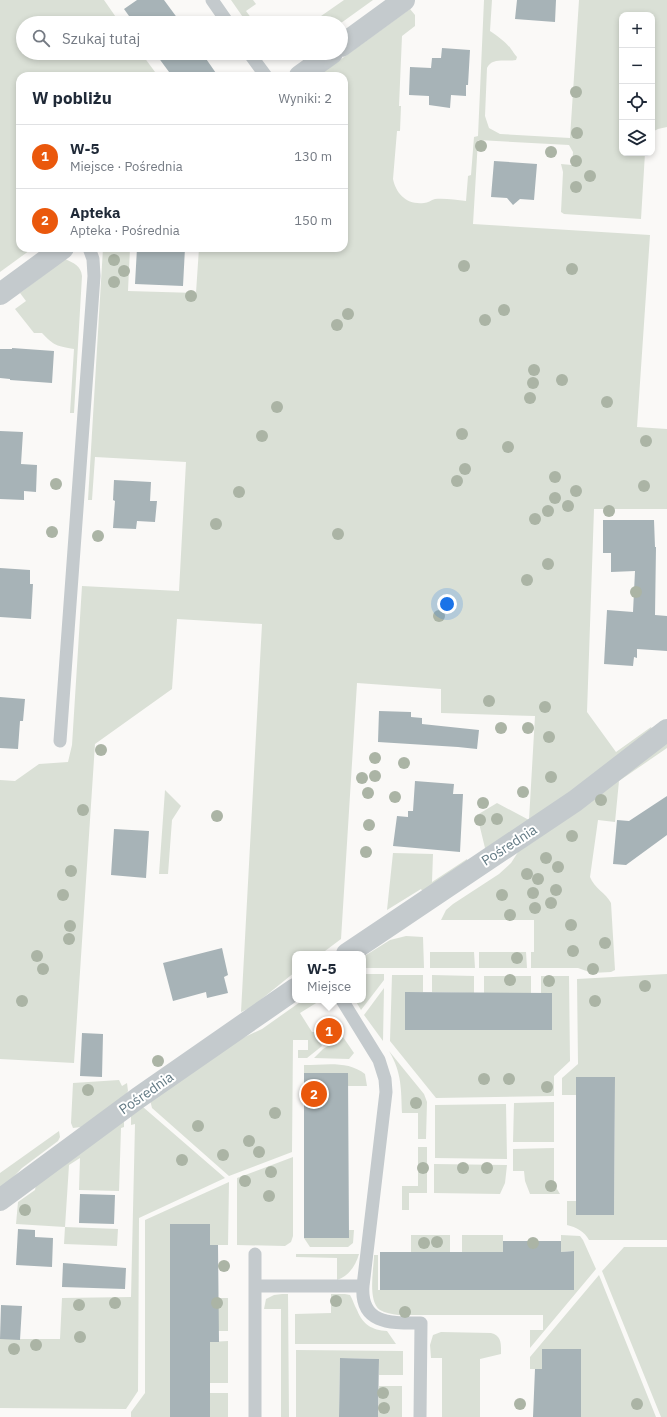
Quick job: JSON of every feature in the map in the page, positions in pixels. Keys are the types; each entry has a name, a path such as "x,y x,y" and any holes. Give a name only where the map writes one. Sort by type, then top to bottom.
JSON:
{"street":[{"path":"348,41 404,0"},
{"path":"306,72 322,60"},
{"path":"0,294 58,252"},
{"name":"Pośrednia","path":"351,951 575,801 667,730"},
{"name":"Pośrednia","path":"0,1200 138,1098 292,992"}],"lane":[{"path":"212,0 223,16"},
{"path":"254,60 263,72"},
{"path":"60,741 94,276 93,259 90,252"},
{"path":"344,1003 379,1060 385,1079 386,1092 363,1293 364,1301 366,1308 372,1315 380,1320 391,1323 421,1323 420,1417"},
{"path":"255,1254 255,1417"},
{"path":"255,1286 364,1286"}],"shaded area":[{"path":"0,0 104,0 115,16 16,16 16,60 146,60 155,72 16,72 16,252 28,252 0,272"},
{"path":"231,0 253,0 256,4 246,11 250,16 242,16"},
{"path":"344,0 373,0 348,18 348,16 321,16"},
{"path":"484,0 492,0 490,31 507,44 517,57 516,60 492,62 487,68 485,116 489,128 500,134 570,138 579,0 667,0 667,127 655,130 655,12 619,12 619,156 645,156 641,219 564,214 561,212 563,172 561,164 572,165 573,152 569,145 478,140 473,224 650,235 637,427 667,429 667,509 594,509 587,712 616,752 651,727 653,731 578,790 487,850 485,848 477,815 497,803 529,820 535,716 441,713 441,689 357,683 341,939 325,951 292,951 292,974 252,1007 241,1012 262,624 177,619 172,689 95,744 74,1063 0,1059 0,780 15,781 39,764 68,762 72,745 82,586 179,591 186,462 95,457 92,500 88,500 103,252 130,252 128,291 196,293 199,252 348,252 348,72 323,72 340,60 348,60 348,54 410,9 415,15 415,26 402,36 399,106 401,106 400,131 397,131 393,179 394,184 400,194 412,202 418,203 425,203 435,199 466,201 468,176 471,175 474,137 478,136"},
{"path":"65,259 79,267 82,276 74,413 70,413 74,349 56,345 42,333 34,333 15,309 26,301 20,293"},
{"path":"667,742 667,748 619,781 615,822 598,820 590,877 594,884 611,903 615,970 611,972 592,973 578,968 531,968 531,952 534,952 534,920 441,920 446,910 453,904 499,874 511,863 520,849"},
{"path":"165,790 181,806 172,820 168,874 159,874"},
{"path":"393,853 433,854 432,882 467,859 468,864 423,892 421,889 387,910"},
{"path":"406,936 423,937 424,968 366,968 366,955 390,940"},
{"path":"430,952 474,952 475,968 430,968"},
{"path":"479,952 526,952 527,968 479,968"},
{"path":"366,974 384,974 384,980 361,1010 357,1003 366,1003"},
{"path":"667,974 667,1240 589,1240 580,1230 567,1225 567,1201 576,1201 576,1215 614,1215 615,1077 576,1095 562,1095 562,1078 578,1064 577,979"},
{"path":"392,975 423,975 423,992 405,992 405,1030 552,1030 552,993 541,993 541,976 569,976 570,1061 554,1076 554,1096 436,1098 390,1041"},
{"path":"432,975 474,976 474,993 432,992"},
{"path":"484,976 531,976 531,993 484,993"},
{"path":"384,988 383,1041 364,1015"},
{"path":"299,1003 316,1003 300,1013 322,1046 307,1058 298,1058 298,1050 308,1050 308,1040 293,1040 292,1152 229,1176 152,1108 150,1100 236,1041 262,1029"},
{"path":"343,1037 354,1053 349,1059 314,1058 323,1049"},
{"path":"389,1051 424,1094 427,1102 426,1139 418,1139 418,1113 402,1113 399,1074"},
{"path":"336,1064 351,1067 365,1074 367,1086 348,1086 348,1073 304,1073 304,1065"},
{"path":"119,1080 122,1086 127,1083 128,1091 125,1096 81,1127 73,1128 71,1123 73,1083"},
{"path":"554,1102 554,1142 513,1142 514,1103"},
{"path":"506,1104 507,1159 435,1158 435,1105"},
{"path":"143,1107 225,1178 139,1218 138,1391 126,1409 0,1408 0,1339 60,1339 62,1298 131,1297 135,1124 131,1125 131,1116"},
{"path":"124,1119 124,1127 121,1128 119,1191 79,1190 80,1158 69,1165 65,1227 16,1224 18,1202 35,1190 36,1184"},
{"path":"59,1131 60,1137 58,1141 22,1168 0,1191 0,1173"},
{"path":"418,1147 427,1147 427,1193 409,1193 409,1210 402,1210 402,1186 418,1186"},
{"path":"554,1148 554,1184 560,1194 530,1194 525,1181 524,1171 513,1171 513,1149"},
{"path":"293,1157 293,1236 291,1242 285,1246 237,1245 237,1178"},
{"path":"434,1164 507,1165 505,1183 500,1194 434,1193"},
{"path":"229,1182 228,1245 210,1245 210,1224 170,1224 170,1417 131,1417 131,1412 145,1393 145,1220"},
{"path":"65,1227 118,1229 117,1246 64,1244"},
{"path":"349,1230 354,1230 353,1243 348,1247 310,1247 304,1238 348,1238"},
{"path":"411,1235 450,1235 450,1252 411,1252"},
{"path":"462,1235 503,1235 503,1252 462,1252"},
{"path":"561,1235 580,1236 596,1269 530,1348 530,1330 543,1330 543,1315 398,1315 386,1313 376,1306 372,1292 374,1255 378,1255 378,1290 574,1290 574,1251 561,1252"},
{"path":"624,1247 667,1247 667,1417 661,1417 602,1271"},
{"path":"296,1254 359,1254 351,1270 345,1276 337,1280 337,1258 296,1257"},
{"path":"599,1275 656,1417 581,1417 581,1349 542,1349 542,1369 530,1369 530,1357"},
{"path":"288,1294 289,1417 281,1417 281,1309 264,1309 266,1299 274,1295"},
{"path":"331,1294 350,1295 359,1315 365,1323 372,1328 387,1331 396,1344 295,1344 295,1314 331,1313"},
{"path":"210,1298 228,1298 228,1331 210,1331"},
{"path":"441,1332 491,1333 495,1334 499,1338 501,1344 501,1354 480,1359 480,1417 442,1417 442,1358 431,1358 430,1345 433,1335"},
{"path":"228,1341 228,1383 210,1383 210,1342"},
{"path":"296,1350 403,1351 403,1375 379,1375 379,1359 340,1358 339,1417 296,1417"},
{"path":"379,1386 402,1386 402,1417 378,1417"},
{"path":"210,1393 228,1393 228,1417 210,1417"}],"building":[{"path":"137,0 164,0 176,16 129,16 124,9"},
{"path":"517,0 556,0 555,22 515,19"},
{"path":"442,48 470,50 466,96 451,95 450,108 429,105 429,96 409,95 410,67 431,68 432,58 441,58"},
{"path":"160,60 207,60 215,72 169,72"},
{"path":"494,161 537,164 534,200 520,199 513,205 507,198 491,197"},
{"path":"137,252 185,252 183,286 135,284"},
{"path":"12,348 54,351 52,383 0,378 0,349"},
{"path":"0,431 23,432 21,464 37,465 36,492 24,491 24,500 0,499"},
{"path":"114,480 151,482 150,501 157,501 155,522 137,521 136,529 113,528 115,501 113,500"},
{"path":"603,520 654,520 656,547 655,615 667,616 667,651 637,649 637,658 634,657 633,666 604,664 607,610 633,612 635,571 611,572 611,553 603,553"},
{"path":"0,568 30,570 30,584 33,584 31,619 0,617"},
{"path":"0,697 25,699 23,721 20,721 18,749 0,748"},
{"path":"379,711 411,712 411,717 422,718 422,724 479,730 477,749 378,742"},
{"path":"415,781 454,784 453,794 463,794 460,852 393,846 397,816 408,817 408,811 413,811"},
{"path":"667,796 667,835 626,865 613,864 617,820 629,821"},
{"path":"114,829 149,831 146,878 111,875"},
{"path":"222,948 228,975 224,977 228,993 207,998 206,992 173,1001 163,963"},
{"path":"405,992 552,993 552,1030 405,1030"},
{"path":"82,1033 103,1034 102,1077 80,1076"},
{"path":"304,1073 348,1073 349,1238 304,1238"},
{"path":"576,1077 615,1077 614,1215 576,1215"},
{"path":"80,1194 115,1195 114,1224 79,1223"},
{"path":"170,1224 210,1224 210,1245 218,1245 219,1342 210,1342 210,1417 170,1417"},
{"path":"18,1229 35,1230 35,1237 53,1238 52,1267 16,1265"},
{"path":"503,1241 561,1241 561,1252 574,1251 574,1290 380,1290 380,1252 503,1252"},
{"path":"63,1263 126,1268 125,1289 62,1287"},
{"path":"1,1305 22,1306 20,1340 0,1339"},
{"path":"542,1349 581,1349 581,1417 533,1417 535,1369 542,1369"},
{"path":"340,1358 379,1359 378,1417 339,1417"}],"place":[{"name":"W-5","path":"329,1031"},
{"name":"Apteka","path":"314,1094"}]}
